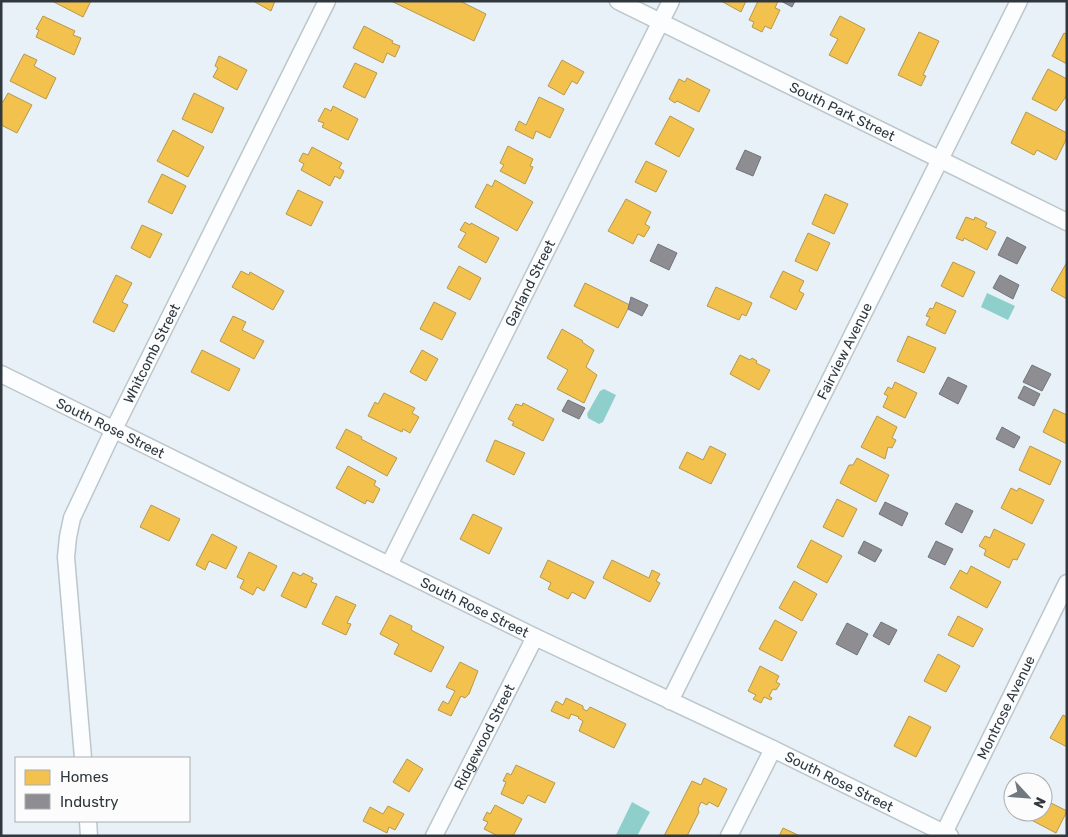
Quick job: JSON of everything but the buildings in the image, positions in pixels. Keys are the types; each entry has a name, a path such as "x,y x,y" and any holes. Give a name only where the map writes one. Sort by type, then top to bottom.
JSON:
{"street":[{"name":"Whitcomb Street","path":"83,757 66,558 72,518 327,1"},
{"name":"South Park Street","path":"618,1 1067,222"},
{"name":"Garland Street","path":"389,565 671,1"},
{"name":"Fairview Avenue","path":"670,701 1019,1"},
{"name":"South Rose Street","path":"1,374 535,637 773,749 947,834"},
{"name":"Montrose Avenue","path":"947,834 1067,582"},
{"name":"Ridgewood Street","path":"434,836 535,637"},
{"path":"729,836 773,749"},
{"path":"88,822 89,836"}],"shaded area":[{"path":"987,293 1015,306 1008,320 981,307"},
{"path":"604,389 616,395 603,422 599,424 588,418 587,414 600,391"},
{"path":"632,802 650,812 637,836 616,835"}]}
